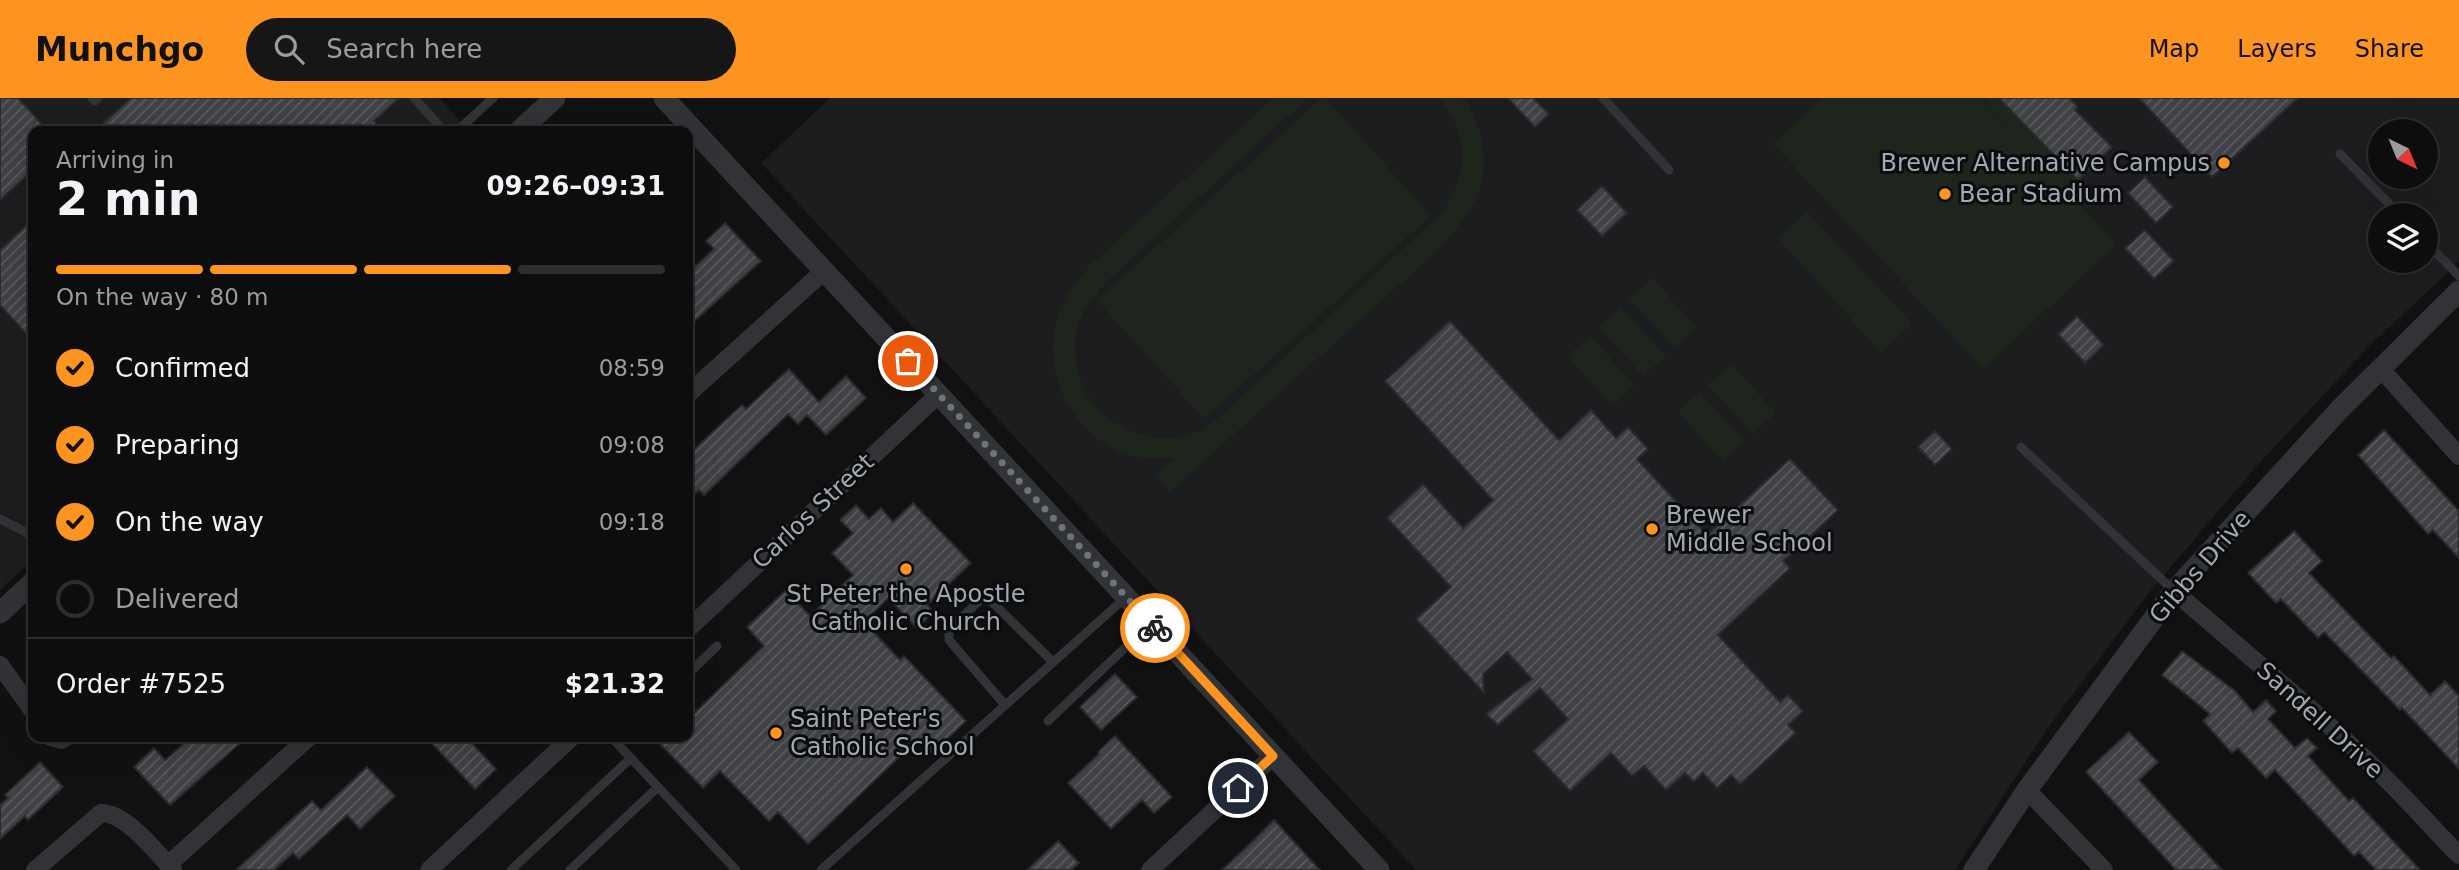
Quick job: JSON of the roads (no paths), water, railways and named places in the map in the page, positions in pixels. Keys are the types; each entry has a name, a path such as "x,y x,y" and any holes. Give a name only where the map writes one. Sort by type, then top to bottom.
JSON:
{"street":[{"path":"524,126 555,98"},
{"path":"664,98 690,126"},
{"path":"693,129 1380,870"},
{"path":"693,389 824,271"},
{"name":"Gibbs Drive","path":"1974,870 2027,790 2174,591 2340,409 2459,291"},
{"path":"2381,369 2459,456"},
{"name":"Carlos Street","path":"693,624 939,394"},
{"path":"0,613 28,587"},
{"name":"Sandell Drive","path":"2174,591 2342,738 2393,786 2459,855"},
{"path":"0,664 28,704"},
{"path":"35,870 101,813 119,818 141,836 170,867 304,742"},
{"path":"429,870 567,742"},
{"path":"1150,870 1273,756"},
{"path":"2027,790 2104,870"}],"lane":[{"path":"414,98 439,126"},
{"path":"1603,98 1669,170"},
{"path":"462,126 486,100"},
{"path":"2340,154 2388,203"},
{"path":"2438,254 2459,276"},
{"path":"2021,447 2174,591"},
{"path":"0,519 28,532"},
{"path":"821,870 1126,596"},
{"path":"1005,705 949,640 949,631 981,599 992,602 1053,662"},
{"path":"1048,721 1151,623"},
{"path":"693,669 717,646"},
{"path":"618,742 736,870"},
{"path":"511,870 631,758"},
{"path":"570,870 658,787"}],"place":[{"name":"Brewer Alternative Campus","path":"2224,163"},
{"name":"Bear Stadium","path":"1945,194"},
{"name":"Brewer Middle School","path":"1652,529"},
{"name":"St Peter the Apostle Catholic Church","path":"906,569"},
{"name":"Saint Peter's Catholic School","path":"776,733"}]}
